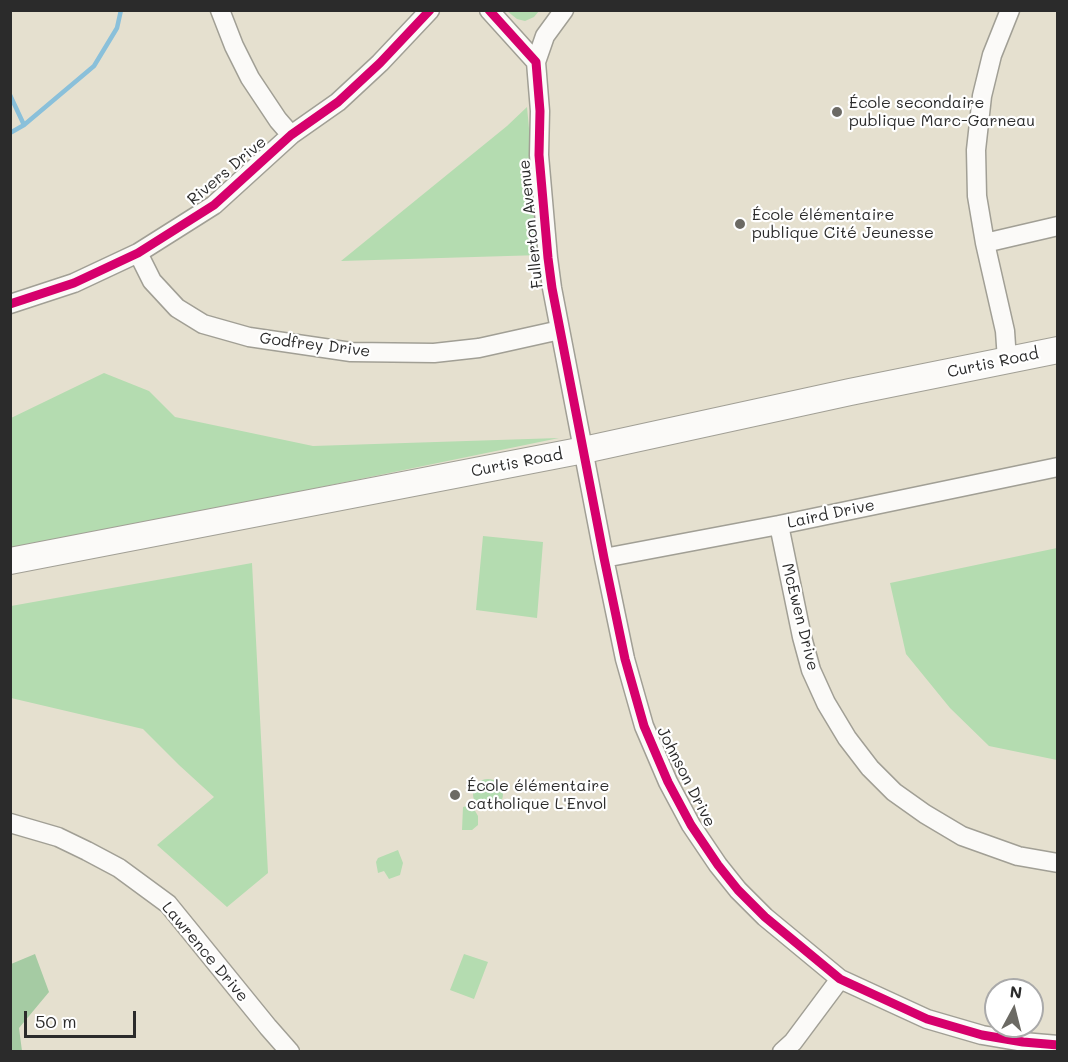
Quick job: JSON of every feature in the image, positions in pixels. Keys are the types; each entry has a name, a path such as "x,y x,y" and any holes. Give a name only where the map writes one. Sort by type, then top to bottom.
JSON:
{"main road":[{"name":"Curtis Road","path":"10,561 584,450 850,392 1058,350"}],"street":[{"path":"220,10 250,78 291,135"},
{"name":"Rivers Drive","path":"10,304 74,283 138,253 214,205 291,135 338,102 380,63 430,10"},
{"path":"489,10 536,62 545,36 564,10"},
{"path":"1007,360 1005,331 977,196 976,150 982,96 992,56 1010,10"},
{"name":"Fullerton Avenue","path":"536,62 540,111 539,155 548,258 584,450"},
{"path":"985,243 1058,226"},
{"name":"Godfrey Drive","path":"138,253 152,281 177,308 203,324 249,337 351,352 434,353 479,348 560,330"},
{"name":"Johnson Drive","path":"584,450 625,659 644,726 668,782 691,825 718,865 738,890 765,917 840,979 927,1019 982,1035 1058,1045"},
{"name":"Laird Drive","path":"604,558 1058,468"},
{"name":"McEwen Drive","path":"779,525 802,638 811,670 826,703 847,738 870,768 894,792 962,836 1018,856 1058,863"},
{"name":"Lawrence Drive","path":"10,823 58,837 87,850 119,868 168,904 291,1052"},
{"path":"782,1052 793,1042 840,979"}],"green space":[{"path":"507,11 539,11 534,17 525,21 517,19"},
{"path":"527,107 541,255 341,261 507,126"},
{"path":"104,373 149,391 175,417 313,446 559,438 11,551 11,418"},
{"path":"483,536 543,542 537,618 476,610"},
{"path":"1058,548 1057,760 989,746 950,708 906,654 890,583"},
{"path":"252,563 268,873 227,907 157,845 214,797 143,729 11,698 11,606"},
{"path":"488,779 499,783 503,794 499,805 488,809 477,805 473,794 477,783"},
{"path":"463,807 474,809 478,816 478,825 472,830 462,830"},
{"path":"398,850 403,863 400,875 389,879 384,871 378,873 376,862 378,858"},
{"path":"35,954 49,992 19,1028 22,1051 11,1051 11,964"},
{"path":"464,954 488,962 474,999 450,990"}],"waterway":[{"path":"10,133 24,125 94,66 117,28 121,10"},
{"path":"10,95 24,125"}],"cycle path":[{"path":"10,304 74,283 138,253 214,205 291,135 338,102 380,63 430,10"},
{"path":"489,10 536,62 540,111 539,155 552,288 604,558 625,659 644,726 668,782 691,825 738,890 765,917 840,979 927,1019 982,1035 1058,1045"}],"place":[{"name":"École secondaire publique Marc-Garneau","path":"837,112"},
{"name":"École élémentaire publique Cité Jeunesse","path":"740,224"},
{"name":"École élémentaire catholique L'Envol","path":"455,795"}]}
